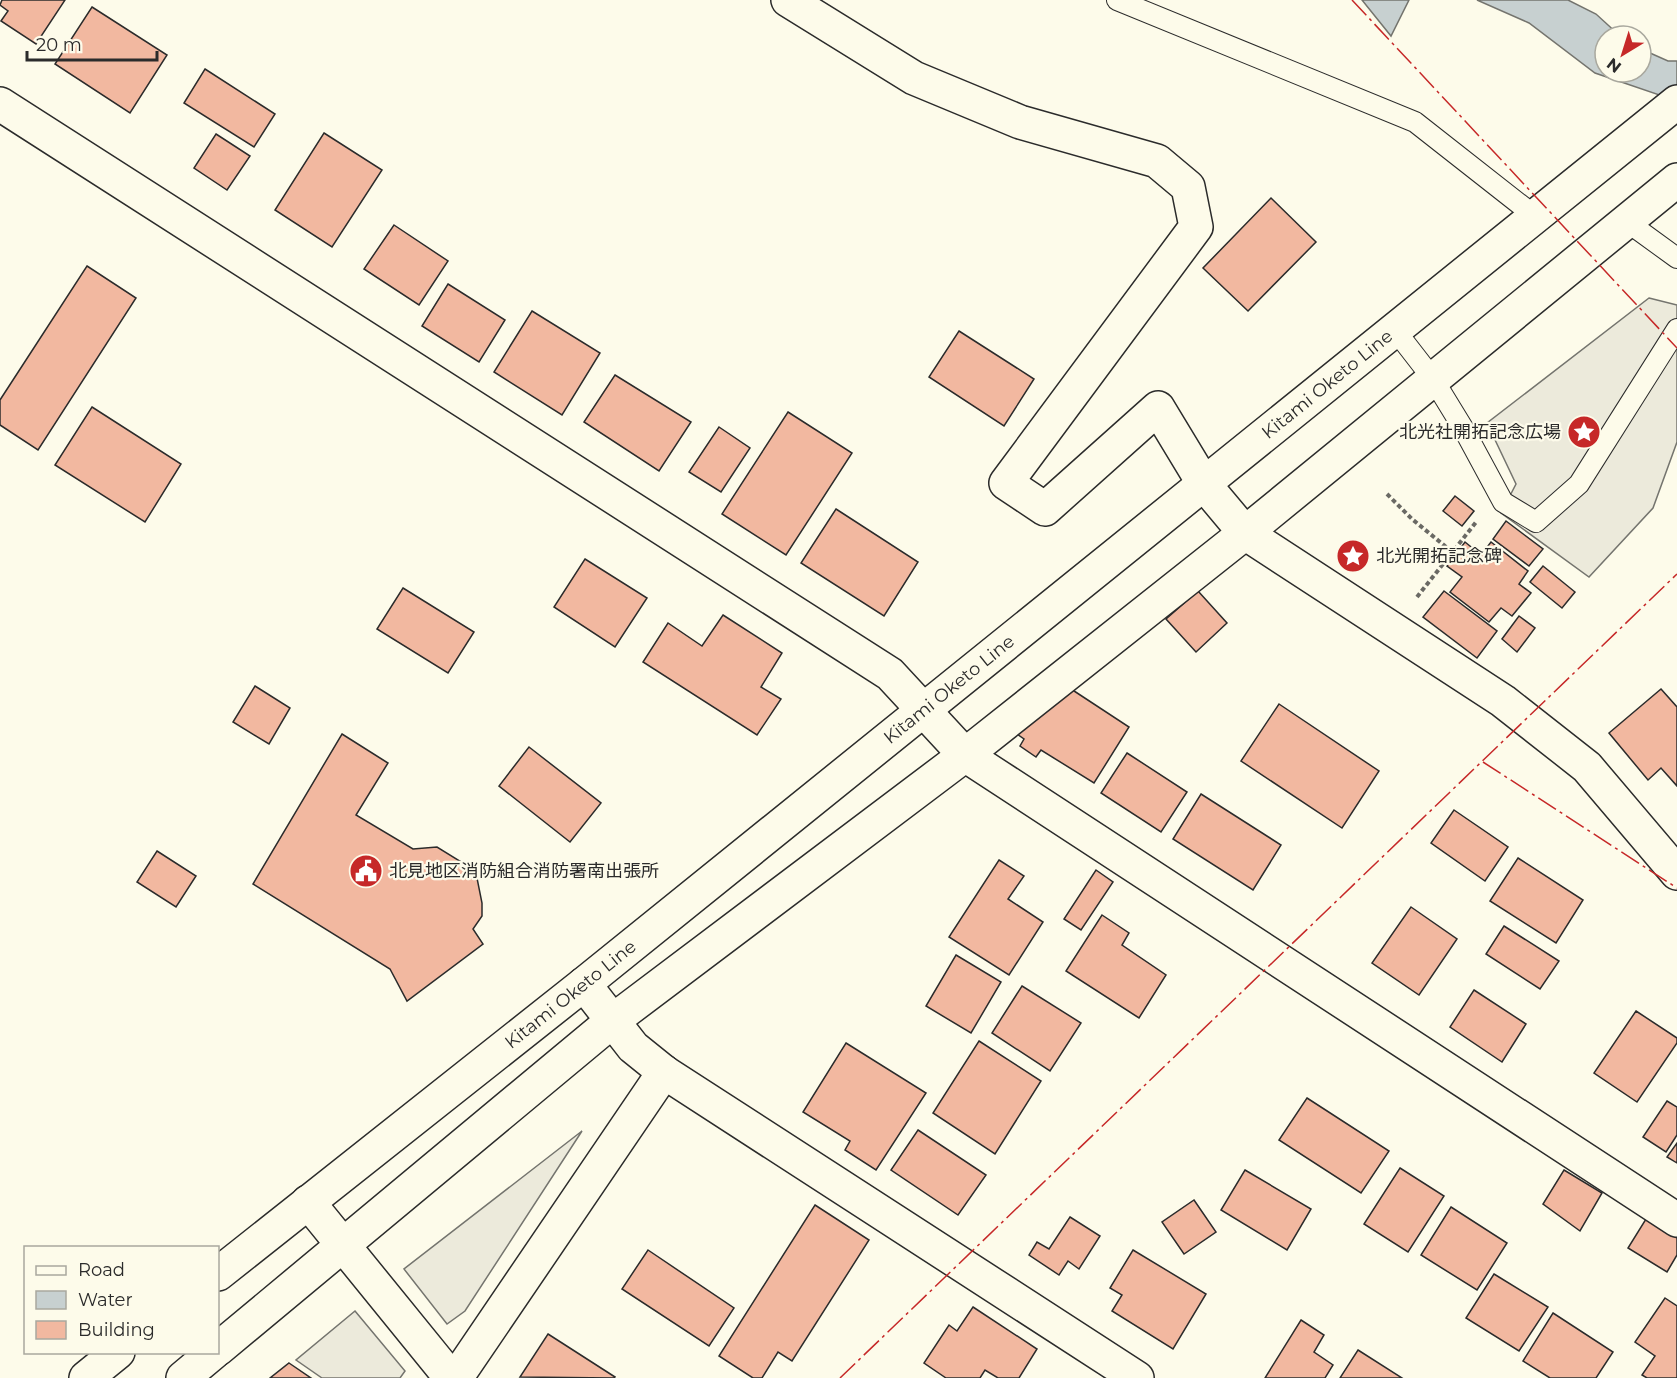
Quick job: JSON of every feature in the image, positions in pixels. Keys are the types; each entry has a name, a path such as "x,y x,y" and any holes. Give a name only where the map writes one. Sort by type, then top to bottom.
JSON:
{"street":[{"path":"788,0 914,78 1020,122 1157,161 1188,187 1196,228 1006,483 1045,509 1158,408 1204,484 1245,533 1503,701 1587,767 1673,860"},
{"name":"Kitami Oketo Line","path":"219,1273 924,711 1677,102"},
{"path":"0,104 890,674 965,755 1677,1220"},
{"path":"219,1348 611,1022 965,755 1245,533 1677,180"},
{"path":"584,984 611,1022 633,1047 664,1072 1137,1378"},
{"path":"456,1378 664,1072"},
{"path":"308,1202 451,1378"},
{"path":"86,1378 117,1354"},
{"path":"183,1378 213,1354"}],"lane":[{"path":"1117,0 1414,122 1536,217"},
{"path":"1634,214 1677,258"},
{"path":"1395,330 1433,379 1463,428 1503,502 1536,522 1579,484 1677,329"}],"path":[{"path":"1387,494 1412,519 1451,551"},
{"path":"1393,629 1472,526 1503,502"}],"shaded area":[{"name":"北光社開拓記念広場","path":"1649,298 1677,305 1677,442 1653,508 1589,577 1501,513 1516,484 1487,423"},
{"path":"582,1131 465,1311 447,1324 404,1269"},
{"path":"355,1311 405,1371 400,1378 322,1378 296,1360"}],"water":[{"path":"1362,0 1409,0 1391,36"},
{"path":"1477,0 1568,0 1596,14 1607,24 1593,24 1593,71 1529,23"},
{"path":"1653,54 1668,61 1677,61 1677,101 1627,84 1653,84"}],"building":[{"path":"2,0 65,0 36,44 1,21 8,11 0,5"},
{"path":"92,7 167,55 130,113 55,64"},
{"path":"205,69 275,114 254,147 184,103"},
{"path":"324,133 382,170 332,247 275,210"},
{"path":"216,134 250,156 227,190 194,168"},
{"path":"1271,198 1316,242 1248,311 1203,268"},
{"path":"394,225 448,261 419,305 364,269"},
{"path":"87,266 136,298 38,450 0,425 0,400"},
{"path":"448,284 505,320 479,362 422,326"},
{"path":"532,311 600,353 562,415 494,372"},
{"path":"959,331 1034,379 1004,426 929,377"},
{"path":"615,375 691,422 659,471 584,422"},
{"path":"92,407 181,464 145,522 55,465"},
{"path":"788,412 852,453 786,555 722,514"},
{"path":"719,427 750,448 721,492 689,472"},
{"path":"1455,496 1474,511 1462,526 1443,511"},
{"path":"836,509 918,562 884,616 801,563"},
{"path":"1506,521 1543,549 1529,566 1493,539"},
{"path":"1465,542 1481,555 1491,542 1528,571 1519,584 1531,593 1512,616 1501,608 1489,622 1450,592 1462,577 1447,566"},
{"path":"585,559 647,598 615,647 554,607"},
{"path":"1543,566 1575,592 1562,608 1530,582"},
{"path":"403,588 474,632 448,673 377,629"},
{"path":"1198,591 1227,623 1196,652 1166,619"},
{"path":"1444,591 1497,631 1477,658 1423,617"},
{"path":"723,615 782,653 761,687 781,699 757,735 643,662 668,623 702,646"},
{"path":"1519,616 1535,628 1517,652 1502,639"},
{"path":"255,686 290,708 269,744 233,722"},
{"path":"1068,687 1129,727 1094,783 1041,750 1036,757 1020,746 1024,739 1017,734"},
{"path":"1661,689 1677,707 1677,786 1661,768 1648,780 1609,733"},
{"path":"1279,704 1379,771 1342,828 1241,761"},
{"name":"北見地区消防組合消防署南出張所","path":"342,734 388,763 356,815 413,849 437,847 463,863 477,878 482,916 473,929 483,944 407,1001 390,969 253,884"},
{"path":"529,747 601,803 570,842 499,786"},
{"path":"1127,753 1187,792 1161,832 1101,793"},
{"path":"1201,794 1281,845 1253,890 1173,839"},
{"path":"1454,810 1508,847 1485,881 1431,843"},
{"path":"157,851 196,876 176,907 137,882"},
{"path":"1518,858 1583,900 1556,943 1490,901"},
{"path":"999,860 1024,876 1008,899 1043,922 1009,975 949,937"},
{"path":"1096,870 1113,882 1081,930 1064,919"},
{"path":"1411,907 1457,939 1419,995 1372,963"},
{"path":"1102,915 1129,933 1122,945 1166,975 1139,1018 1066,971"},
{"path":"1504,926 1559,961 1540,989 1486,954"},
{"path":"956,955 1001,982 971,1033 926,1006"},
{"path":"1022,986 1081,1023 1050,1071 992,1033"},
{"path":"1474,990 1526,1024 1502,1062 1450,1027"},
{"path":"1636,1011 1677,1038 1677,1043 1637,1102 1594,1073"},
{"path":"979,1041 1041,1081 995,1154 933,1113"},
{"path":"846,1043 926,1093 876,1170 845,1150 850,1141 803,1112"},
{"path":"1307,1098 1389,1151 1361,1193 1279,1140"},
{"path":"1667,1101 1677,1107 1677,1135 1666,1152 1643,1137"},
{"path":"918,1130 986,1175 958,1215 891,1170"},
{"path":"1677,1143 1677,1163 1667,1157"},
{"path":"1400,1168 1444,1196 1408,1252 1364,1224"},
{"path":"1245,1170 1311,1209 1287,1250 1221,1210"},
{"path":"1564,1170 1602,1193 1580,1231 1543,1204"},
{"path":"1194,1200 1216,1232 1184,1254 1162,1222"},
{"path":"815,1205 869,1240 792,1361 778,1352 762,1378 753,1378 719,1356"},
{"path":"1451,1207 1507,1243 1477,1290 1421,1255"},
{"path":"1070,1217 1100,1236 1079,1269 1068,1261 1059,1275 1029,1255 1037,1242 1049,1249"},
{"path":"1646,1219 1677,1238 1677,1255 1667,1272 1628,1248"},
{"path":"648,1250 734,1308 709,1346 622,1289"},
{"path":"1133,1250 1206,1294 1173,1349 1112,1311 1122,1295 1110,1288"},
{"path":"1494,1274 1548,1307 1519,1351 1466,1318"},
{"path":"1665,1298 1677,1306 1677,1378 1647,1378 1642,1375 1655,1356 1635,1342"},
{"path":"973,1307 1037,1349 1019,1378 998,1378 985,1370 980,1378 946,1378 924,1363 949,1325 957,1331"},
{"path":"1553,1313 1613,1352 1596,1378 1550,1378 1523,1361"},
{"path":"1301,1320 1324,1335 1314,1352 1333,1365 1325,1378 1265,1378"},
{"path":"548,1334 615,1377 520,1377"},
{"path":"1358,1350 1402,1378 1340,1378"},
{"path":"289,1363 311,1378 270,1378"}],"power":[{"path":"1352,0 1677,348"},
{"path":"840,1378 1677,574"},
{"path":"1483,762 1677,888"}],"place":[{"name":"北光社開拓記念広場","path":"1584,432"},
{"name":"北光開拓記念碑","path":"1353,556"},
{"name":"北見地区消防組合消防署南出張所","path":"366,871"}]}
